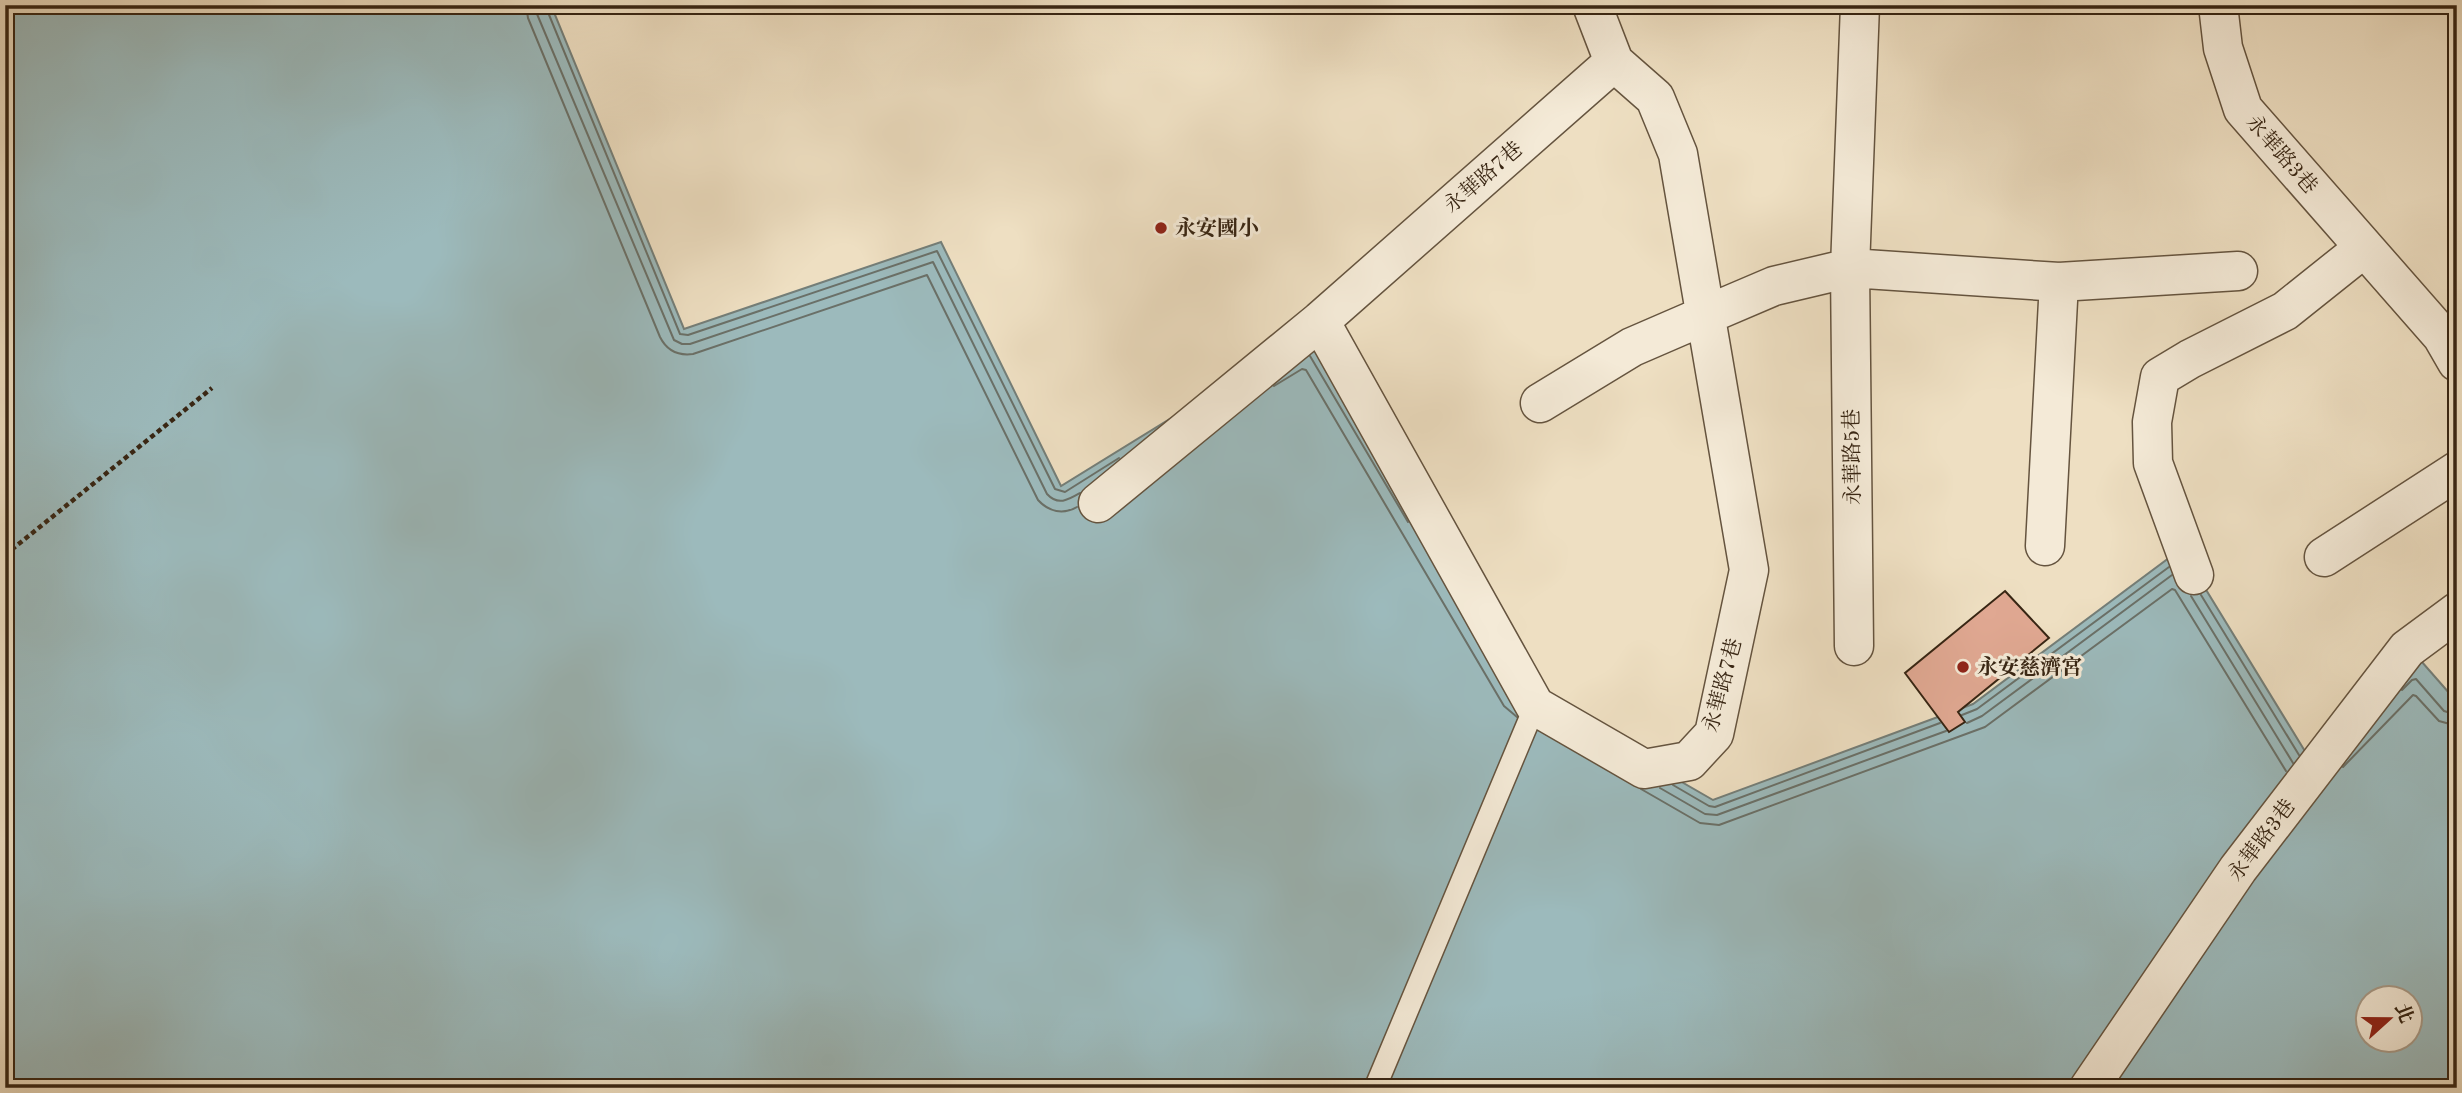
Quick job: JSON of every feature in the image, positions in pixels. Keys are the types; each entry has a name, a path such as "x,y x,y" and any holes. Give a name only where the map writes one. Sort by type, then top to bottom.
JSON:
{"street":[{"name":"永華路7巷","path":"1535,706 1644,769 1689,761 1714,734 1749,570 1678,154 1655,98 1614,62 1591,5"},
{"name":"永華路5巷","path":"1853,646 1850,268 1860,5"},
{"name":"永華路3巷","path":"2218,5 2222,48 2243,108 2442,336 2457,362"},
{"name":"永華路7巷","path":"1098,503 1320,321 1614,62"},
{"path":"2194,575 2153,463 2152,422 2160,377 2284,312 2364,248"},
{"path":"1540,403 1632,347 1774,286 1850,268 2059,282 2238,271"},
{"path":"2045,546 2059,282"},
{"path":"1320,321 1535,706"},
{"path":"2324,557 2457,471"},
{"name":"永華路3巷","path":"2089,1088 2238,869 2407,649 2457,612"}],"lane":[{"path":"1375,1088 1535,706"}],"path":[{"path":"5,555 212,388"}],"water":[{"path":"5,5 551,5 684,329 941,242 1061,486 1314,330 1527,693 1713,800 1973,704 2181,549 2311,761 2415,654 2457,702 2457,1088 5,1088"}],"building":[{"name":"永安慈濟宮","path":"2005,591 2049,638 1958,712 1965,722 1949,732 1905,673"}],"place":[{"name":"永安國小","path":"1161,228"},
{"name":"永安慈濟宮","path":"1963,667"}]}
